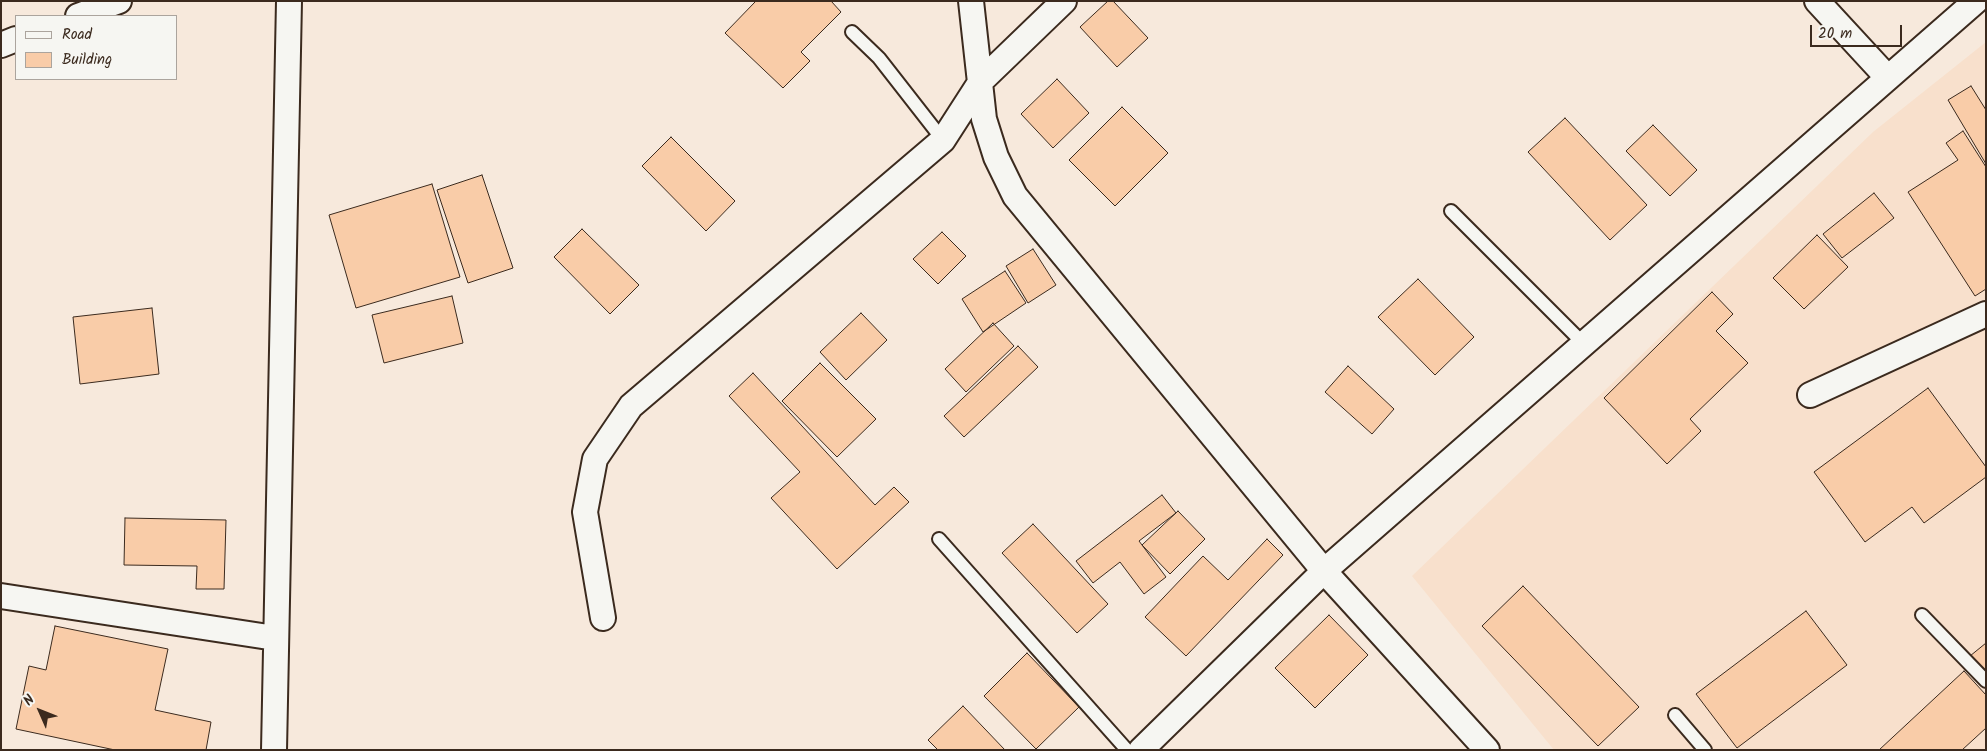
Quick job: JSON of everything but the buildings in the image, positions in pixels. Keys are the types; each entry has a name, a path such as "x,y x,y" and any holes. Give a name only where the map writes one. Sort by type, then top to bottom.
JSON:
{"street":[{"path":"81,15 119,1"},
{"path":"274,750 289,1"},
{"path":"971,1 984,119 996,156 1015,196 1324,571 1487,750"},
{"path":"603,618 585,512 595,458 631,406 943,140 981,81 1064,1"},
{"path":"1817,1 1888,78"},
{"path":"1141,750 1324,571 1976,1"},
{"path":"1,45 15,39"},
{"path":"1810,396 1986,314"},
{"path":"1,596 275,638"}],"lane":[{"path":"852,32 879,58 943,140"},
{"path":"1451,211 1584,344"},
{"path":"939,539 1127,750"},
{"path":"1922,615 1986,681"},
{"path":"1675,715 1705,750"}],"shaded area":[{"path":"1986,42 1986,750 1554,750 1412,576 1873,132"}]}
